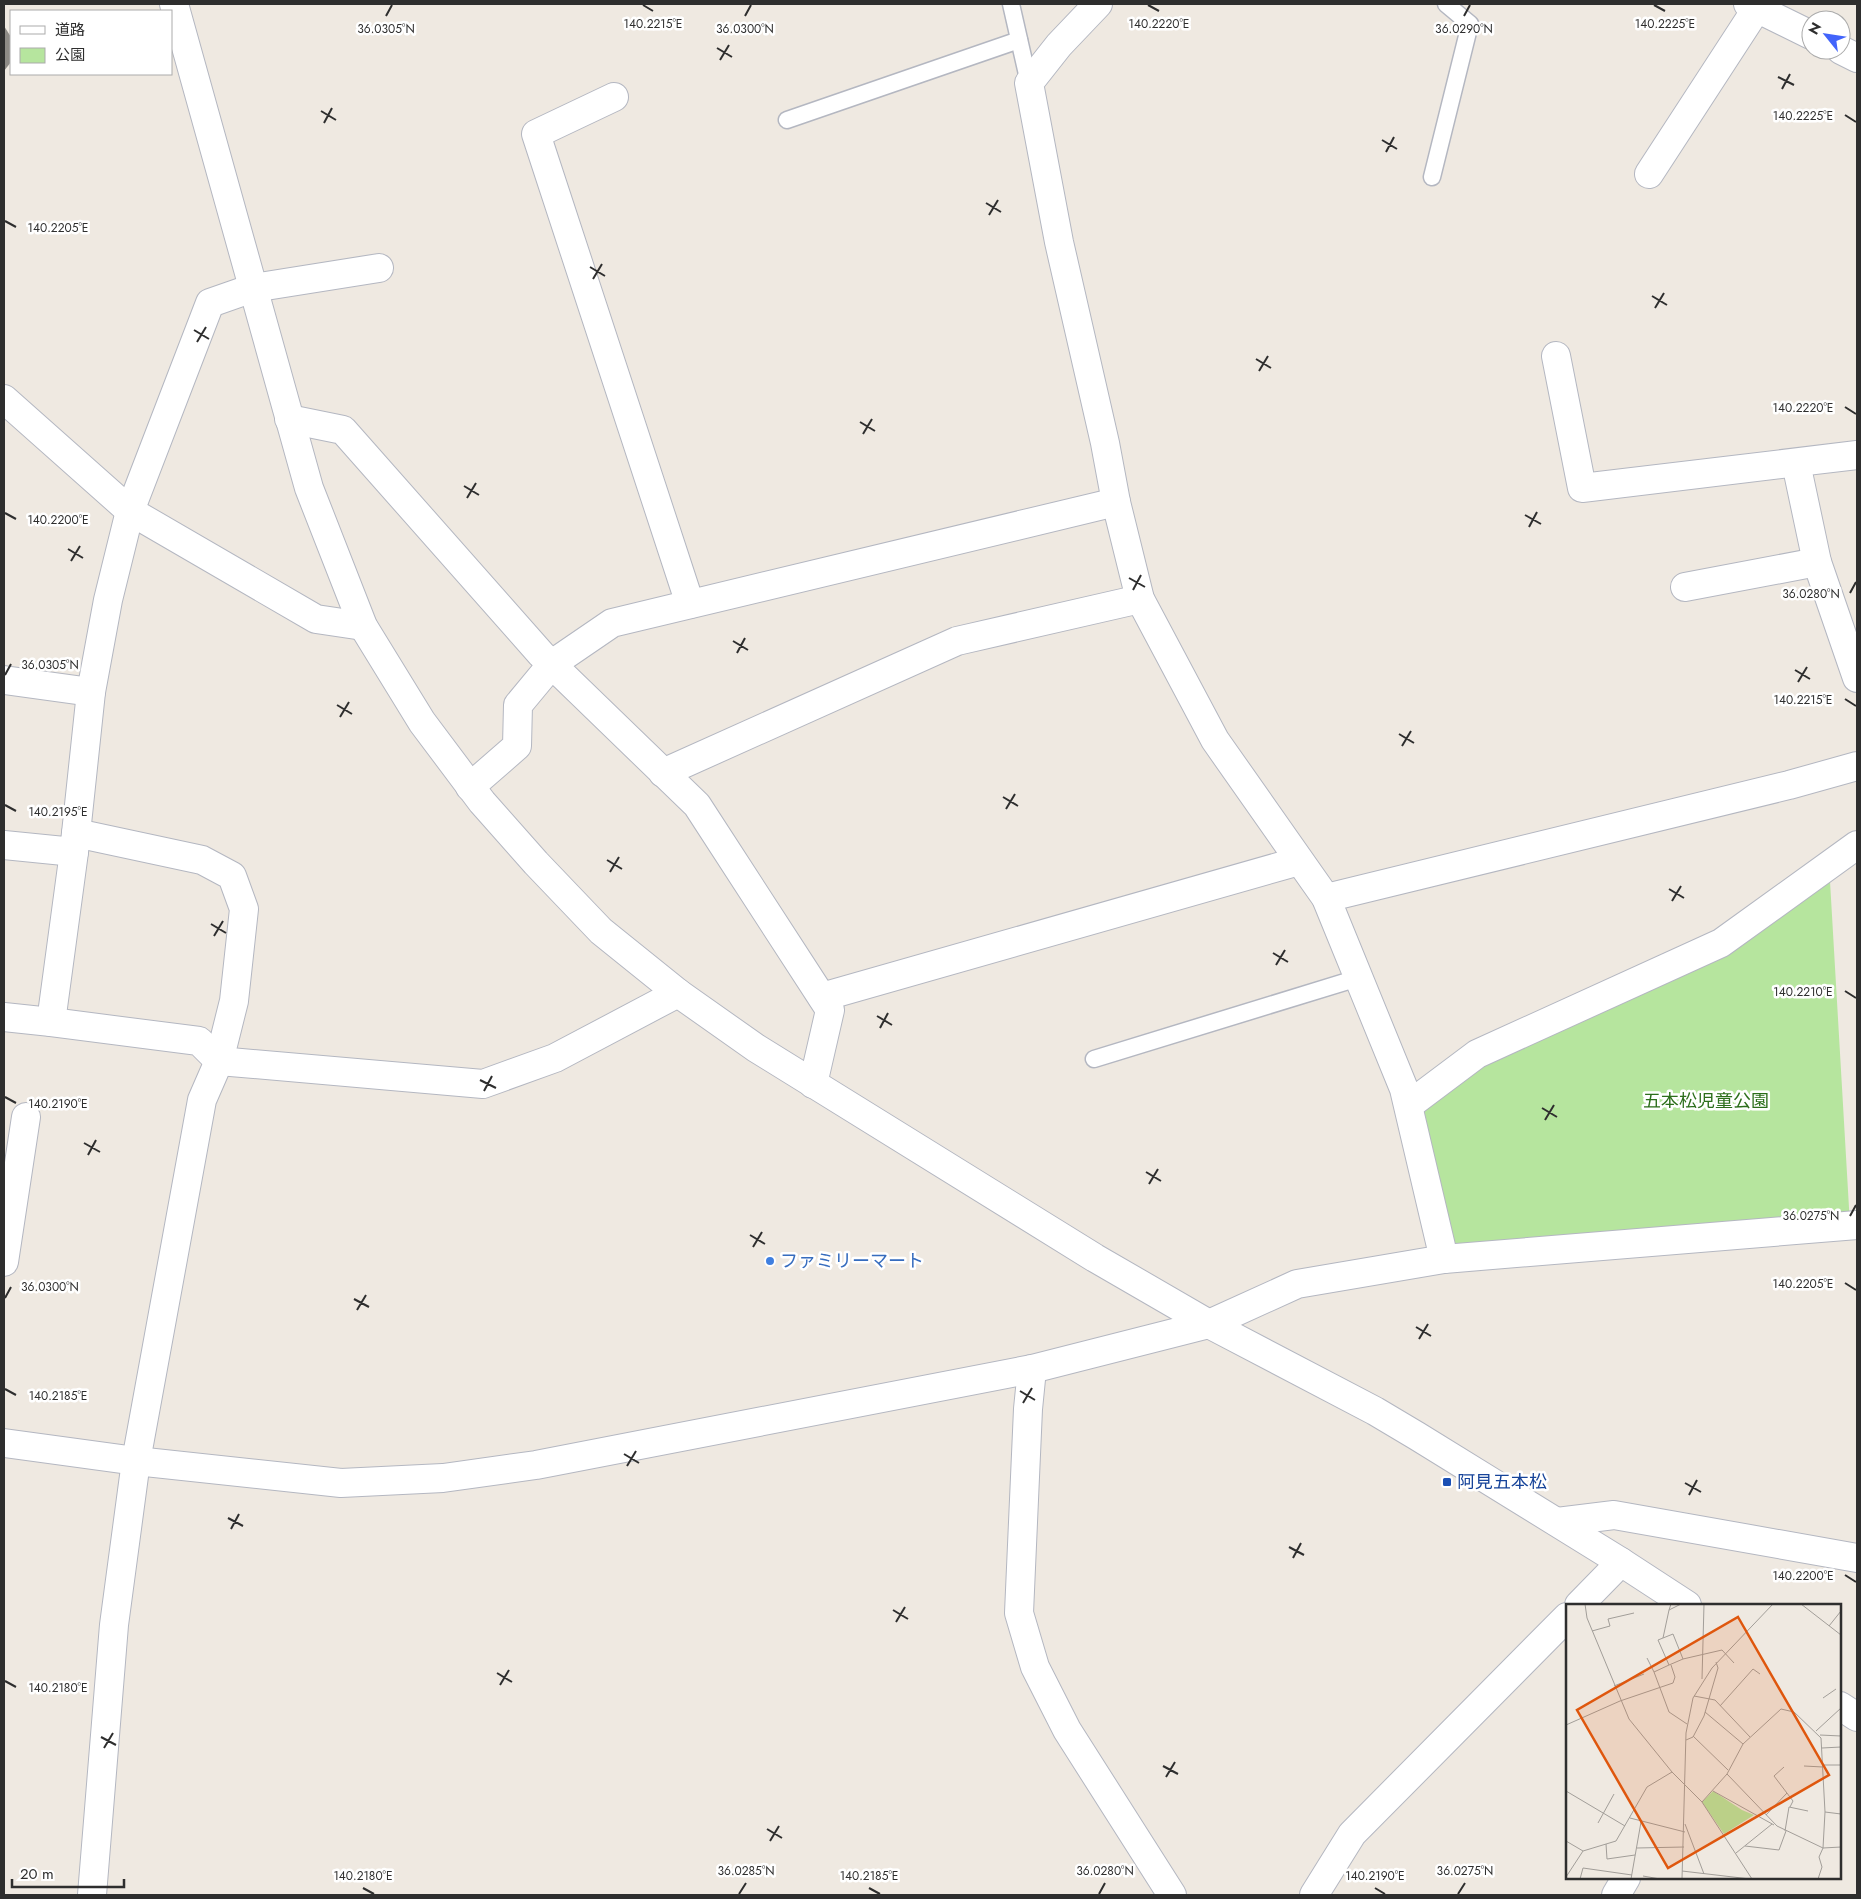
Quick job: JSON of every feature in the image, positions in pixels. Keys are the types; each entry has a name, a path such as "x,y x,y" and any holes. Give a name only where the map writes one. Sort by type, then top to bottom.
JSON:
{"street":[{"path":"174,4 309,488 363,626 422,722 470,787 536,864 601,931 678,993 756,1048 1095,1258 1209,1324 1392,1421 1621,1562 1685,1604"},
{"path":"1098,4 1059,45 1029,83 1059,242 1105,443 1116,502 1140,600 1215,740 1326,898 1404,1089 1444,1259"},
{"path":"1649,174 1752,6 1801,30"},
{"path":"614,97 536,134 690,604"},
{"path":"51,1022 75,843 91,692 108,600 130,511 210,302 253,288 379,268"},
{"path":"1556,356 1582,488 1857,455"},
{"path":"4,399 130,511 316,619 363,626"},
{"path":"290,419 343,430 552,664 697,805 830,1010 813,1084"},
{"path":"1796,463 1817,562 1857,678"},
{"path":"470,787 517,746 518,705 552,664 612,623 1116,502"},
{"path":"1685,587 1817,562"},
{"path":"663,773 958,641 1140,600"},
{"path":"4,680 91,692"},
{"path":"1326,898 1760,792 1857,766"},
{"path":"4,845 75,843 202,860 232,876 244,910 234,1001 219,1061 202,1100 136,1461 114,1625 92,1895"},
{"path":"1409,1105 1477,1054 1721,943 1857,845"},
{"path":"822,997 1300,862"},
{"path":"4,1017 198,1041 219,1061 483,1084 555,1058 678,993"},
{"path":"4,1262 26,1117"},
{"path":"4,1443 136,1461 341,1483 443,1478 536,1465 1032,1369 1209,1324 1296,1284 1444,1259 1857,1225"},
{"path":"1032,1369 1028,1410 1019,1613 1035,1667 1068,1730 1172,1895"},
{"path":"1556,1522 1614,1515 1857,1558"},
{"path":"1579,1604 1621,1562"},
{"path":"1314,1895 1352,1834 1566,1618"},
{"path":"1841,1707 1857,1718"},
{"path":"1616,1895 1625,1879"}],"lane":[{"path":"1011,4 1029,83"},
{"path":"1432,177 1470,24 1446,4"},
{"path":"787,120 1019,40"},
{"path":"1094,1059 1358,978"}],"green space":[{"name":"五本松児童公園","path":"1829,864 1850,1225 1444,1259 1409,1105 1477,1054 1721,943"}],"place":[{"name":"ファミリーマート","path":"770,1261"},
{"name":"阿見五本松","path":"1447,1482"}]}
